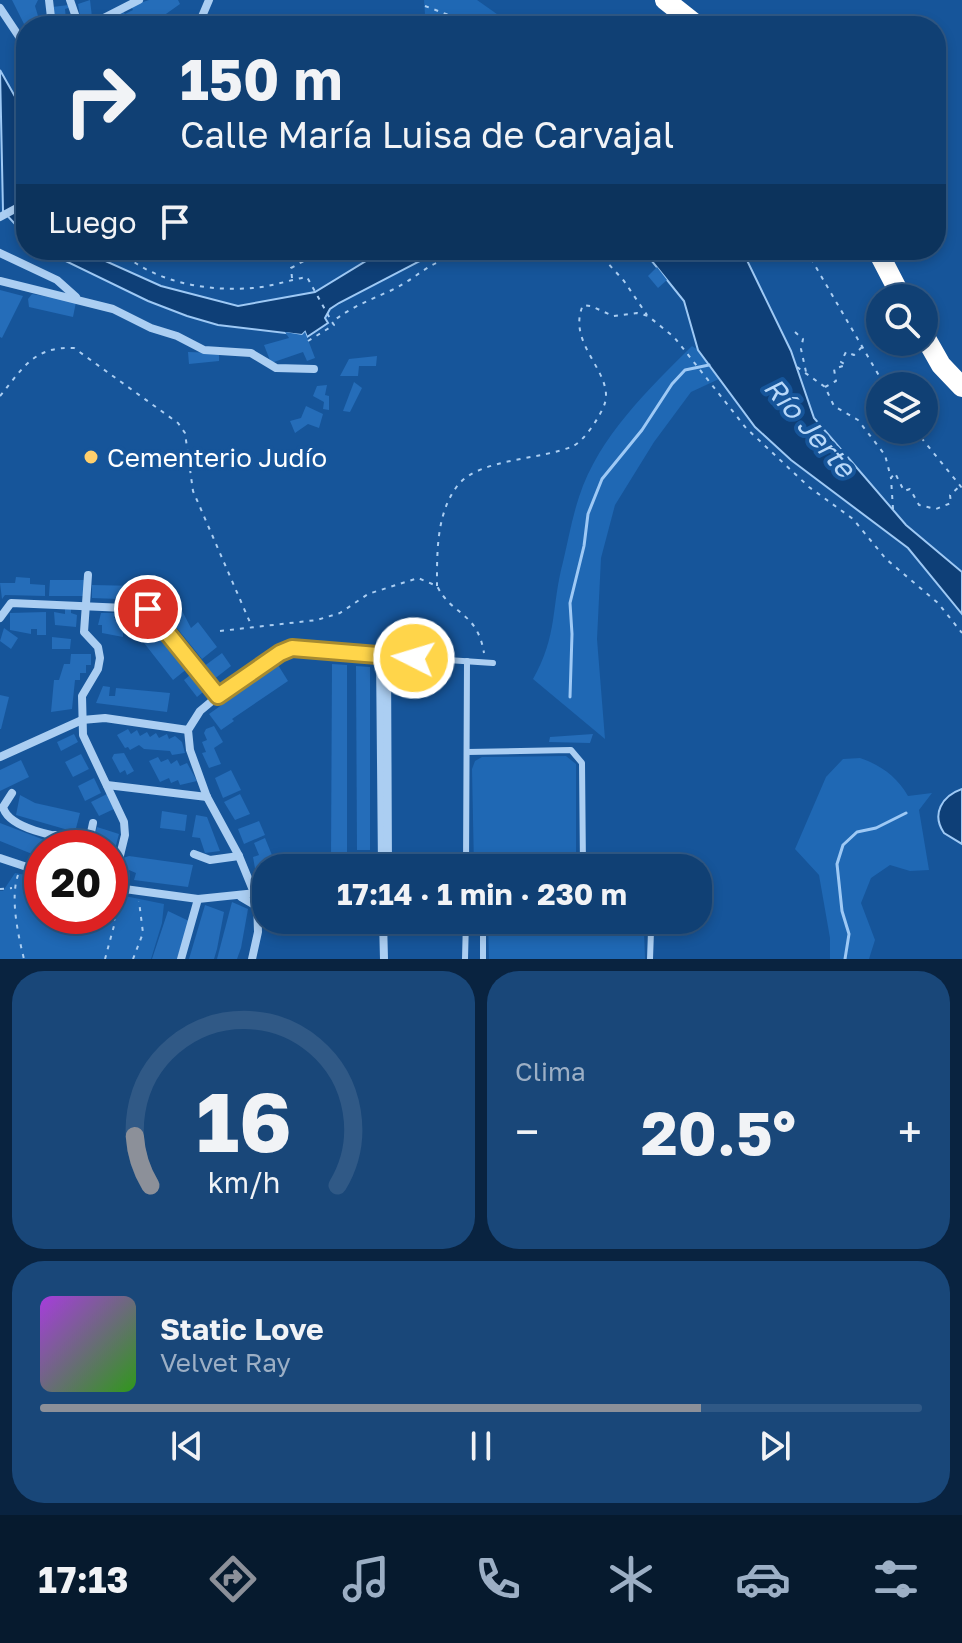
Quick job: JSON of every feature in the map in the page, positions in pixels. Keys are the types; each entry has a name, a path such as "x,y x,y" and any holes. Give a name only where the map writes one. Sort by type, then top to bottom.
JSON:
{"highway":[{"path":"665,0 685,16"},
{"path":"882,260 895,284"},
{"path":"936,356 962,387"}],"street":[{"path":"108,16 139,0"},
{"path":"0,8 16,32"},
{"path":"0,253 57,280 76,297"},
{"path":"0,281 76,297 113,309 204,350 251,353 276,368 314,369"},
{"path":"88,575 84,632 98,647 100,658 98,669 84,689 83,735 124,822 125,830"},
{"path":"0,618 11,603 148,609 218,696"},
{"path":"252,889 239,856 207,797 190,750 188,730 200,711 218,696 292,648 310,647 383,656 385,854"},
{"path":"0,757 82,720 105,718 188,730"},
{"path":"107,785 207,797"},
{"path":"12,793 2,809 9,820 40,830"},
{"path":"92,830 93,823"},
{"path":"194,854 210,860 239,856"},
{"path":"0,858 24,867"},
{"path":"128,890 198,899 241,897 252,892"},
{"path":"241,897 252,901"},
{"path":"181,959 198,899"},
{"path":"252,959 258,934"},
{"path":"385,934 386,959"}],"lane":[{"path":"383,656 489,662"},
{"path":"466,854 467,661"},
{"path":"467,752 571,750 582,763 583,854"},
{"path":"465,959 466,934"},
{"path":"483,934 483,959"},
{"path":"650,959 651,934"}],"path":[{"path":"425,6 452,16"},
{"path":"130,260 164,277 204,287 255,288 307,277 311,279 334,325 308,341"},
{"path":"293,279 291,268 306,260"},
{"path":"332,322 350,308 395,288 423,268 443,260"},
{"path":"605,260 648,316 674,337 746,428 777,460 853,519 886,559 938,603 962,633"},
{"path":"812,260 877,372"},
{"path":"489,662 481,634 462,610 444,600 437,586 435,554 440,528 458,485 476,472 574,446 605,406 606,389 579,333 579,316 583,305 613,316 637,313 648,316"},
{"path":"795,332 803,339 801,349 806,373"},
{"path":"0,396 28,362 53,347 74,348 178,423 185,433 193,491 252,627"},
{"path":"825,387 836,381 834,369 846,365 841,362 846,352 854,355 863,347"},
{"path":"797,367 825,387 834,406 858,420 885,455 891,478 893,509"},
{"path":"891,478 895,473 904,491 910,489 919,505 936,509 951,503 950,495 961,487 926,444"},
{"path":"220,631 317,620 340,613 368,594 418,578 437,586"},
{"path":"21,866 13,888 17,902 16,934 24,959"},
{"path":"0,889 13,888"},
{"path":"133,959 143,933 137,892"},
{"path":"105,959 112,934"}],"shaded area":[{"path":"424,0 477,0 500,16 427,16"},
{"path":"692,346 719,379 691,392 654,442 615,505 601,558 597,639 605,739 533,679 547,648 572,521 588,475 626,415"},
{"path":"566,756 576,764 576,854 474,854 472,769 475,761 482,757"},
{"path":"860,758 888,772 908,796 932,793 919,810 929,870 910,871 890,865 871,878 861,903 875,940 869,959 830,959 830,938 819,875 795,849 826,777 843,759"},
{"path":"15,873 24,875 24,934 128,934 128,897 164,904 162,923 151,959 0,959 0,891"},
{"path":"488,934 644,934 645,959 489,959"}],"water":[{"path":"0,70 16,98 16,225 3,211"},
{"path":"64,260 103,260 161,286 238,306 315,292 368,260 422,260 330,309 325,318 328,323 307,337 305,332 302,335 218,325 148,301"},
{"name":"Río Jerte","path":"651,260 747,260 791,351 814,418 906,525 962,572 962,614 908,548 791,460 755,427 698,350 684,301"},
{"path":"962,789 962,844 944,833 939,813 944,801"}],"building":[{"path":"12,0 38,0 35,6 38,16 20,16"},
{"path":"90,0 92,16 80,16 78,4"},
{"path":"149,0 178,0 180,4 163,16 114,16 133,10 131,6"},
{"path":"52,7 71,7 65,9 66,16 53,16"},
{"path":"657,267 667,280 658,288 648,276"},
{"path":"0,290 23,296 2,338 0,337"},
{"path":"32,294 76,302 73,317 29,307 28,299"},
{"path":"285,332 302,335 305,332 315,358 307,361 303,352 271,363 264,345 289,338"},
{"path":"188,352 219,353 219,361 189,364"},
{"path":"377,356 376,366 359,366 358,376 340,376 349,359"},
{"path":"354,382 362,388 350,412 343,411"},
{"path":"327,385 325,395 329,396 329,410 323,409 324,402 313,396 317,386"},
{"path":"306,406 323,414 319,428 308,424 295,433 290,421 301,418"},
{"path":"16,577 30,578 30,584 45,585 45,596 5,595 2,599 0,583 15,583"},
{"path":"50,580 84,580 84,596 49,596"},
{"path":"138,580 161,583 161,604 145,600 92,598 92,585 138,586"},
{"path":"169,602 175,609 179,605 191,628 198,622 217,647 202,659 160,607 161,603"},
{"path":"65,609 71,609 71,613 77,615 76,627 55,625 54,612 65,614"},
{"path":"46,612 46,635 37,635 37,629 31,629 31,634 10,630 10,613"},
{"path":"101,613 114,613 114,618 123,618 123,637 102,633 102,625 98,625"},
{"path":"143,614 146,618 150,615 153,619 150,621 157,625 154,627 165,637 162,639 170,643 167,646 169,649 172,646 175,649 172,652 180,656 176,658 181,659 181,664 188,668 173,680 130,625"},
{"path":"4,628 18,638 11,649 0,641"},
{"path":"52,637 71,639 70,649 52,649"},
{"path":"222,653 231,666 213,680 203,667"},
{"path":"71,654 91,654 91,665 86,665 86,673 80,673 80,680 75,680 72,709 51,712 54,680 59,680 64,664 70,664"},
{"path":"332,664 347,665 347,854 331,854"},
{"path":"278,665 288,681 221,730 209,714"},
{"path":"356,666 370,667 370,850 357,850"},
{"path":"195,671 209,687 197,697 184,680"},
{"path":"103,686 110,687 109,696 115,696 116,688 170,693 167,712 96,703"},
{"path":"0,695 9,697 1,729 0,729"},
{"path":"214,726 223,742 214,748 221,764 209,768 202,753 206,752 202,742 207,740 206,729"},
{"path":"128,729 131,734 137,730 140,736 147,732 150,737 156,733 159,738 167,734 169,739 175,736 182,742 185,753 172,755 170,751 144,749 139,745 130,750 125,748 117,735"},
{"path":"74,734 78,742 61,751 57,742"},
{"path":"593,734 590,743 549,742 550,737"},
{"path":"124,753 134,771 127,775 125,770 120,773 112,758 114,754"},
{"path":"81,754 89,769 73,777 65,762"},
{"path":"158,757 161,762 168,759 171,764 177,760 180,766 187,763 197,781 180,785 178,780 171,783 169,778 160,782 149,761"},
{"path":"21,760 29,777 0,791 0,770"},
{"path":"231,770 241,790 223,798 215,778"},
{"path":"94,778 101,793 85,801 78,786"},
{"path":"107,794 114,809 99,816 91,802"},
{"path":"240,794 250,814 235,820 224,802"},
{"path":"20,795 35,803 80,813 76,830 16,815"},
{"path":"162,811 187,815 185,831 160,828"},
{"path":"196,815 207,817 220,851 205,853 200,838 192,837"},
{"path":"259,821 265,835 244,844 238,829"},
{"path":"0,823 24,832 24,851 0,841"},
{"path":"265,838 272,854 259,854 254,843"},
{"path":"128,856 193,865 188,887 134,880 136,873 129,870 128,878"},
{"path":"232,902 248,909 241,948 237,959 217,959"},
{"path":"205,905 224,912 217,949 214,959 189,959"},
{"path":"168,911 189,921 177,959 152,959"}],"waterway":[{"path":"570,697 570,603 584,546 588,514 602,479 685,370 709,365"},
{"path":"845,959 849,934 842,911 837,864 843,845 857,832 876,828 906,813"}],"place":[{"name":"Cementerio Judío","path":"91,457"}],"route":[{"path":"148,609 218,696 292,648 310,647 414,658"}]}
